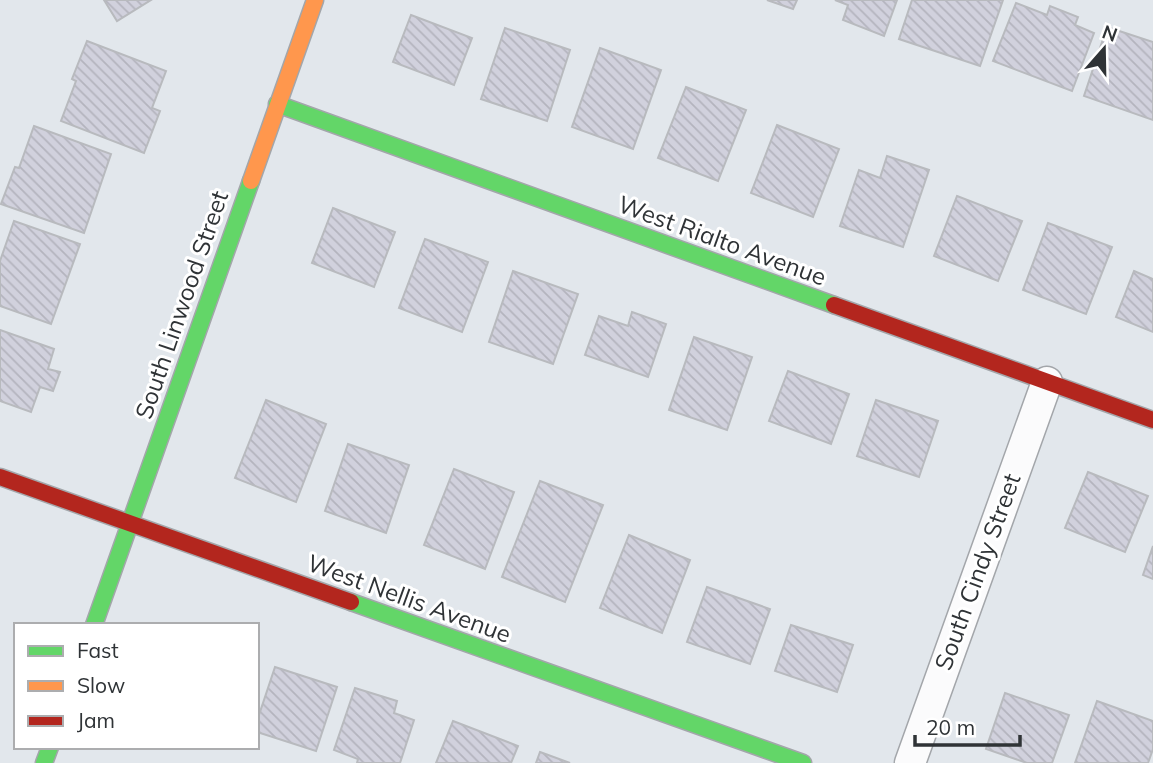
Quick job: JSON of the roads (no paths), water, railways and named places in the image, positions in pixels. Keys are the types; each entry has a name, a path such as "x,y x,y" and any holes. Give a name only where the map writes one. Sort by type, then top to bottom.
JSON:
{"street":[{"name":"South Linwood Street","path":"95,623 315,0"},
{"name":"West Rialto Avenue","path":"277,104 1153,420"},
{"name":"South Cindy Street","path":"910,763 1046,382"},
{"name":"West Nellis Avenue","path":"0,477 803,763"}]}
